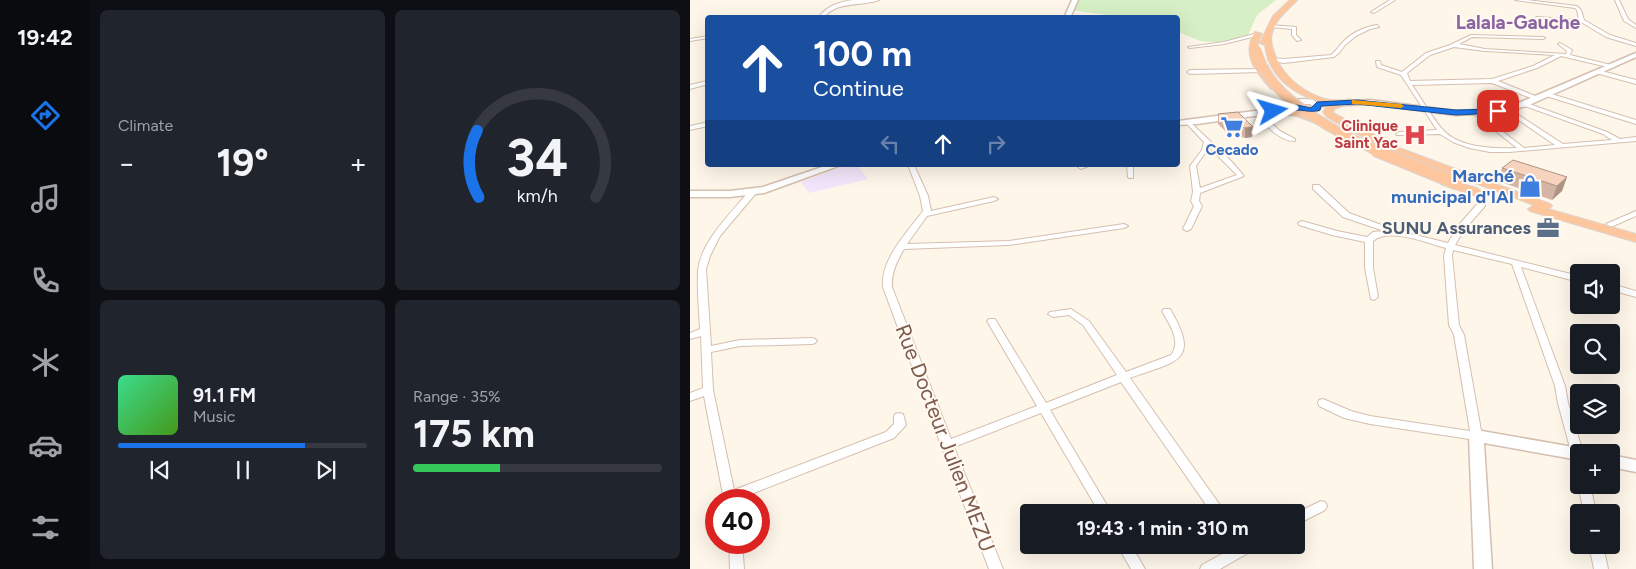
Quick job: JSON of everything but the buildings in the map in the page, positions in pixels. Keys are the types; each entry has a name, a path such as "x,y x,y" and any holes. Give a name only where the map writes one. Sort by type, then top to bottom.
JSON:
{"highway":[{"path":"1284,0 1264,21 1268,50 1271,60 1282,75 1315,105 1395,150 1546,206"},
{"path":"1294,0 1253,41 1252,49 1254,59 1260,71 1282,94 1289,109 1317,120 1376,154 1469,190 1636,238"},
{"path":"1265,31 1260,48 1262,65 1272,80 1291,98 1326,124 1377,151 1469,190 1546,206 1636,231"},
{"path":"1299,92 1314,98 1341,103"},
{"path":"1282,94 1289,109 1317,120"},
{"path":"1330,115 1328,112 1331,108 1341,103"}],"street":[{"path":"822,15 825,9 834,3 877,0"},
{"path":"1068,15 1075,0"},
{"path":"1373,12 1393,0"},
{"path":"1517,0 1573,6 1579,10 1582,21"},
{"path":"1573,0 1576,3 1573,6"},
{"path":"1617,0 1628,24 1636,27"},
{"path":"1537,18 1582,21 1608,36 1636,45"},
{"path":"1271,60 1284,61 1332,56 1338,53 1342,46 1352,38 1367,28 1377,26"},
{"path":"1190,47 1224,43 1265,31 1294,28 1294,35 1299,40"},
{"path":"1403,74 1428,54 1478,34 1543,38"},
{"path":"690,40 705,38"},
{"path":"1409,83 1492,81 1535,67 1570,51 1560,44"},
{"path":"1453,45 1507,51 1564,54 1612,66"},
{"path":"1496,57 1507,51"},
{"path":"1180,123 1289,109 1313,110 1315,105 1341,103 1476,113 1506,109 1524,104 1636,55"},
{"path":"1378,62 1379,66 1403,74 1418,95 1424,109 1441,132 1448,138 1464,145 1489,149 1522,150 1636,138"},
{"path":"1190,72 1260,71"},
{"path":"1598,72 1636,82"},
{"path":"1492,81 1536,98"},
{"path":"690,88 705,84"},
{"path":"1545,94 1636,122"},
{"path":"1524,104 1605,133 1620,141"},
{"path":"1506,109 1561,146"},
{"path":"1257,113 1278,132 1293,140"},
{"path":"1476,113 1522,150"},
{"path":"1189,123 1241,176 1197,192"},
{"path":"690,128 705,125"},
{"path":"1399,134 1441,132"},
{"path":"1628,140 1636,144"},
{"path":"1187,229 1198,206 1194,202 1197,192 1193,166 1205,150 1207,143"},
{"path":"690,194 753,192 791,182 832,167"},
{"path":"912,167 927,206 925,214 994,199"},
{"path":"1130,167 1130,177"},
{"path":"1316,187 1346,215 1394,232 1570,277"},
{"path":"1469,190 1449,246 1454,325 1459,335 1476,436 1483,569"},
{"path":"728,489 708,390 701,279 704,259 721,226 753,192"},
{"path":"1610,224 1636,213"},
{"name":"Rue Docteur Julien MEZU","path":"925,214 913,227 889,270 887,283 894,307 996,569"},
{"path":"1302,222 1334,233 1369,240"},
{"path":"903,247 996,244 1124,226"},
{"path":"1374,298 1371,270 1367,259 1369,240 1376,234 1394,232"},
{"path":"1515,262 1560,386 1575,444"},
{"path":"1620,290 1636,294"},
{"path":"947,445 1175,357 1180,352 1182,346 1179,335 1166,311"},
{"path":"1053,314 1071,312 1080,317 1212,504"},
{"path":"992,321 1100,504"},
{"path":"690,336 704,331"},
{"path":"705,350 740,343 812,341"},
{"path":"690,397 708,390"},
{"path":"1323,403 1348,415 1370,420 1476,436 1570,454"},
{"path":"755,489 890,435 900,425 899,417"},
{"path":"1620,463 1636,466"},
{"path":"1305,515 1321,506"},
{"path":"735,554 737,569"},
{"path":"1129,554 1138,569"},
{"path":"1206,569 1231,554"},
{"path":"1598,554 1601,569"}],"shaded area":[{"path":"842,167 859,167 868,179 809,193 801,182"}],"green space":[{"path":"1078,0 1276,0 1257,15 1248,35 1222,43 1200,41 1180,33 1180,15 1112,15 1073,10"}],"slow traffic":[{"path":"1354,102 1401,106"}],"place":[{"name":"Cecado","path":"1232,127"},
{"name":"Clinique Saint Yac","path":"1415,135"},
{"name":"Marché municipal d'IAI","path":"1530,186"},
{"name":"SUNU Assurances","path":"1548,228"}],"district":[{"name":"Lalala-Gauche","path":"1518,22"}],"route":[{"path":"1273,111 1297,108 1315,110 1318,107 1317,104 1357,102 1456,113 1498,111"}]}
